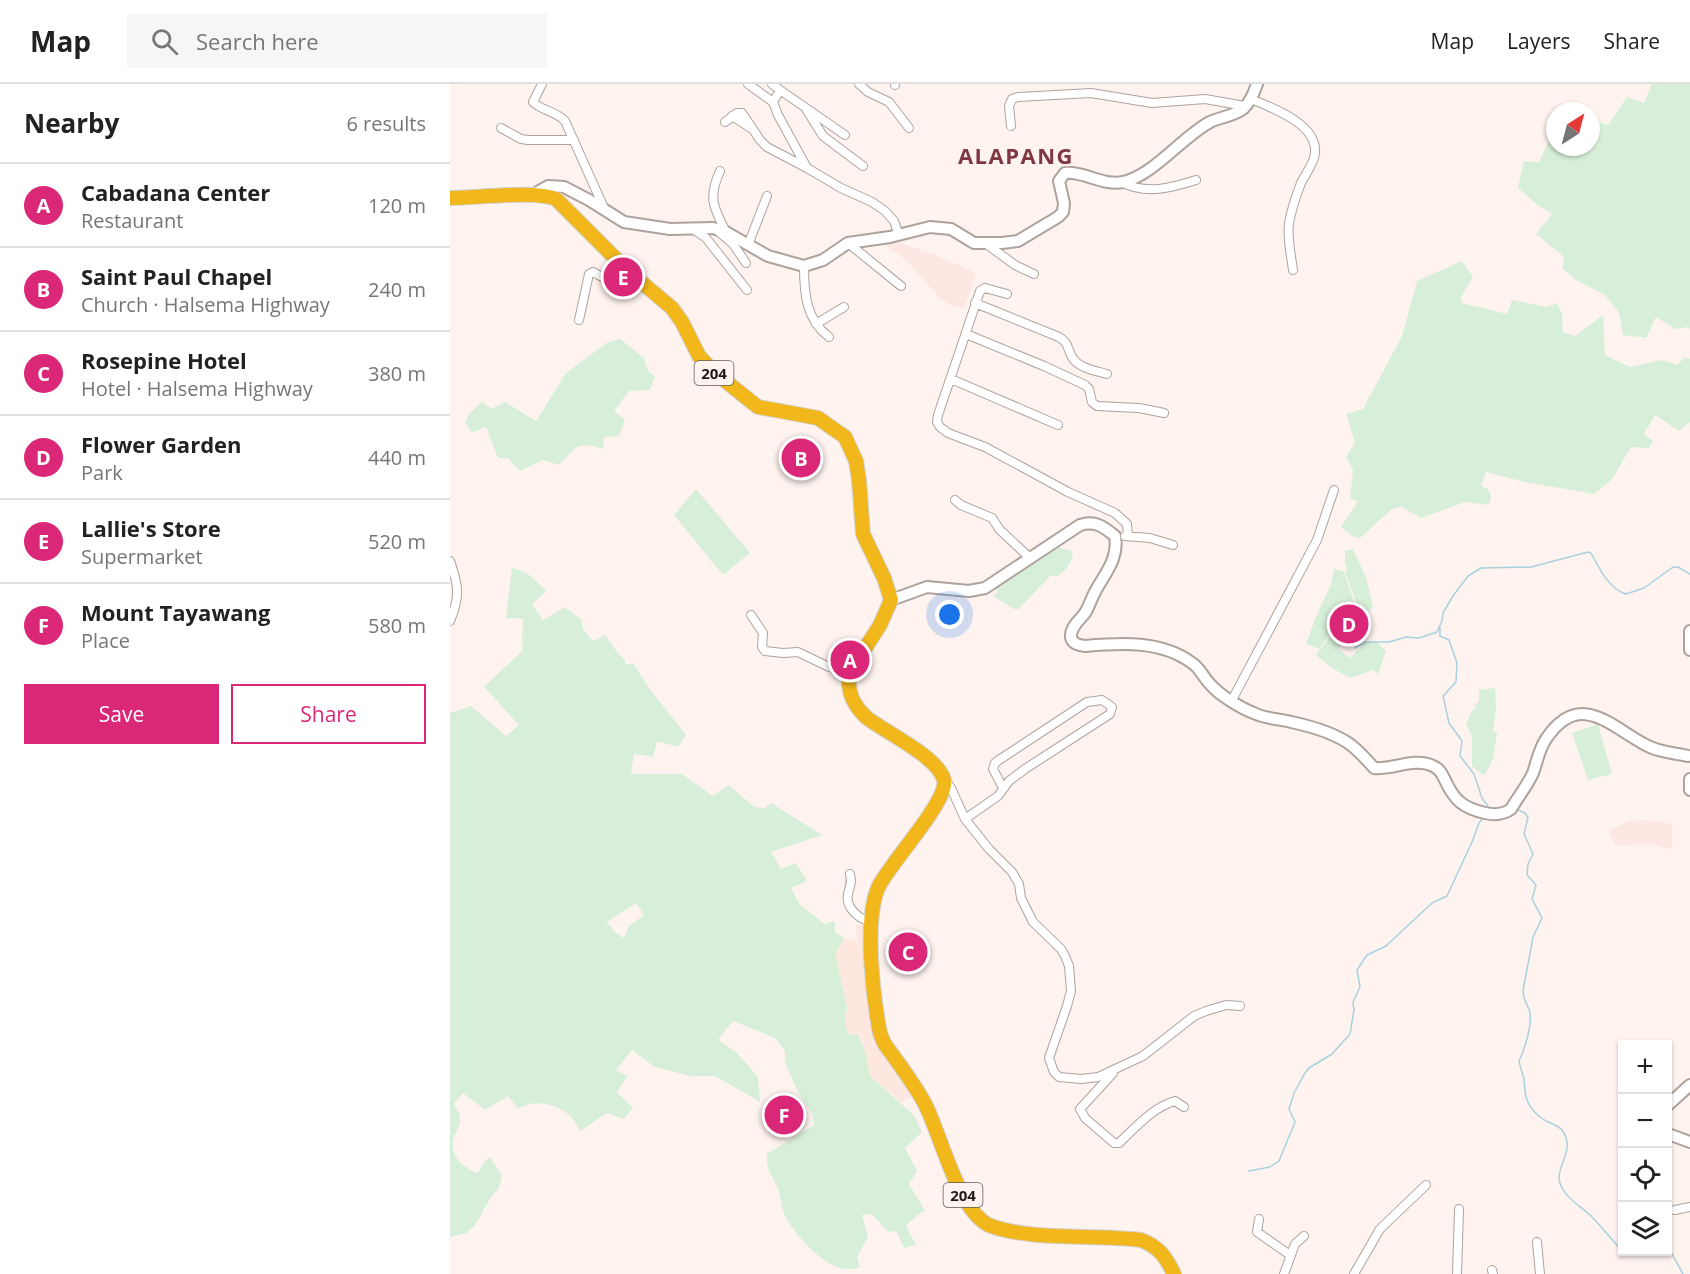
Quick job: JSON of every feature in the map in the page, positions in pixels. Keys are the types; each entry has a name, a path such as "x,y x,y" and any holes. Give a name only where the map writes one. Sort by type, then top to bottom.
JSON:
{"highway":[{"name":"204","path":"450,198 532,195 549,196 561,203 628,271 672,308 704,363 750,401 764,410 818,418 845,437 856,461 863,534 885,578 891,600"},
{"path":"891,600 880,625 850,672 849,688 858,710 934,765 943,778"},
{"name":"204","path":"943,778 945,787 935,806 881,882 874,900 870,950 880,1033 884,1043 924,1102 959,1188 975,1215 983,1222 1026,1233 1141,1240 1158,1248 1174,1274"}],"street":[{"path":"542,84 533,102 562,117 605,210"},
{"path":"748,84 773,102 807,168"},
{"path":"772,84 845,135"},
{"path":"859,84 868,92 889,102 909,128"},
{"path":"532,195 548,186 564,187 624,222 670,229 713,228 726,232 778,260 804,266 817,262 848,243 940,227 951,229 970,241 986,243 1018,241 1061,214 1065,206 1059,181 1065,173 1074,173 1110,183 1121,182 1150,167 1205,126 1241,110 1248,103 1257,84"},
{"path":"773,102 780,90"},
{"path":"1011,126 1009,106 1012,99 1091,93 1152,103 1205,99 1248,103 1281,113 1302,126 1310,136 1314,148 1313,160 1297,195 1288,226 1293,270"},
{"path":"806,108 823,136 863,166"},
{"path":"728,119 753,129 767,147 878,206 894,221 899,235"},
{"path":"501,128 521,139 574,140"},
{"path":"720,171 712,188 712,199 726,232"},
{"path":"1121,182 1137,189 1152,190 1196,180"},
{"path":"748,245 767,196"},
{"path":"689,227 706,238 747,290"},
{"path":"713,228 733,244 746,263"},
{"path":"848,243 901,286"},
{"path":"986,243 1020,268 1034,274"},
{"path":"804,266 804,294 816,324 829,337"},
{"path":"579,320 589,274 593,272 613,283 619,281 628,271"},
{"path":"1007,294 982,288 975,303 937,422 948,433 996,453 1068,492 1116,513 1127,524 1128,536"},
{"path":"975,303 1059,337 1067,342 1071,356 1076,361 1107,374"},
{"path":"816,324 844,307"},
{"path":"966,334 1085,385 1089,389 1092,402 1097,406 1164,413"},
{"path":"951,379 1058,425"},
{"path":"1232,700 1317,540 1334,490"},
{"path":"955,500 961,505 992,518 1000,530 1030,558"},
{"path":"891,600 927,587 969,591 986,588 1074,529 1087,523 1096,524 1116,536 1150,538 1173,545"},
{"path":"1116,536 1112,565 1088,608 1072,629 1070,635 1072,641 1085,646 1132,643 1168,652 1192,663 1209,684 1221,694 1255,714 1301,724 1349,744 1374,768 1401,764 1435,766 1441,771 1454,798 1470,810 1492,815 1507,812 1531,776 1546,738 1564,721 1580,713 1611,723 1651,748 1690,754"},
{"path":"450,561 456,579 458,596 450,621"},
{"path":"751,615 763,633 763,651 798,652 829,667 850,672"},
{"path":"1690,631 1690,650"},
{"path":"965,819 998,796 1009,781 1025,769 1110,714 1112,707 1102,700 1087,702 999,760 993,769 1003,788"},
{"path":"943,778 951,788 965,819 989,849 1012,872 1019,884 1021,898 1033,922 1061,949 1069,966 1071,991 1052,1047 1050,1065 1059,1077 1068,1079 1108,1078"},
{"path":"1690,779 1690,790"},
{"path":"850,874 852,884 848,894 851,907 855,914 873,921"},
{"path":"1098,1077 1143,1056 1194,1016 1215,1007 1240,1006"},
{"path":"1117,1069 1081,1106 1081,1113 1114,1143 1119,1143 1145,1119 1166,1104 1175,1101 1184,1107"},
{"path":"1672,1101 1690,1085"},
{"path":"1672,1136 1690,1143"},
{"path":"1354,1274 1380,1229 1426,1185"},
{"path":"1674,1210 1690,1206"},
{"path":"1457,1274 1460,1237 1459,1209"},
{"path":"1259,1219 1257,1232 1290,1255"},
{"path":"1284,1274 1295,1244 1304,1236"},
{"path":"1537,1242 1540,1274"}],"shaded area":[{"path":"886,238 935,255 976,273 964,309 948,304 940,298 906,260 880,241"},
{"path":"1648,820 1672,824 1672,847 1667,849 1649,843 1621,846 1614,843 1609,830 1630,821"},
{"path":"856,925 869,925 871,1011 916,1095 902,1102 870,1076 866,1053 859,1034 849,1035 845,1023 847,1006 835,953 845,938 857,942"}],"green space":[{"path":"1652,84 1690,84 1690,329 1688,327 1675,329 1656,317 1646,338 1623,335 1619,313 1605,295 1576,280 1563,269 1564,257 1536,234 1552,214 1518,188 1524,161 1539,162 1546,147 1546,156 1600,156 1600,122 1608,125 1627,97 1644,103"},
{"path":"1462,261 1473,277 1461,297 1462,303 1507,314 1512,300 1547,307 1557,303 1562,314 1563,332 1575,336 1603,315 1605,355 1630,367 1662,360 1677,365 1685,357 1690,359 1690,422 1679,431 1655,415 1644,434 1653,441 1649,448 1631,447 1612,479 1594,494 1525,482 1486,472 1481,486 1488,489 1491,496 1489,505 1465,502 1421,518 1402,507 1392,509 1360,538 1352,536 1341,527 1358,501 1350,498 1353,470 1346,457 1355,443 1346,414 1363,409 1402,336 1417,281"},
{"path":"620,339 644,358 648,371 655,377 650,390 629,391 614,411 625,420 619,436 604,437 603,449 578,447 559,465 543,460 520,471 508,458 498,458 486,427 472,433 465,422 469,414 482,402 492,409 505,402 536,421 566,373 608,342"},
{"path":"696,489 750,553 723,575 674,515"},
{"path":"1058,547 1071,551 1073,556 1067,568 1058,576 1050,576 1019,609 1014,609 993,596 998,592 994,586"},
{"path":"1353,549 1367,580 1373,607 1338,649 1350,658 1365,642 1376,641 1386,651 1378,674 1373,670 1350,678 1332,668 1316,655 1356,602 1345,572 1347,570 1345,551"},
{"path":"512,567 528,574 547,591 532,604 543,620 565,607 581,619 583,629 593,641 605,635 625,660 625,664 634,664 649,688 686,735 678,747 657,741 653,757 634,754 631,774 682,774 713,796 729,785 754,807 765,808 771,803 822,835 771,852 781,869 796,863 807,881 791,888 800,905 825,924 835,921 835,932 845,938 835,953 847,1006 845,1023 849,1035 858,1034 866,1053 870,1076 914,1115 922,1132 905,1148 917,1171 909,1184 925,1211 917,1215 906,1226 916,1245 904,1248 896,1231 888,1232 872,1214 862,1215 868,1237 857,1257 860,1268 846,1269 830,1264 798,1235 781,1206 779,1192 768,1169 767,1154 814,1125 812,1113 798,1092 785,1062 785,1051 775,1038 733,1021 718,1040 737,1053 758,1077 760,1102 715,1076 690,1076 655,1067 632,1050 616,1070 627,1076 617,1092 633,1108 624,1119 607,1113 580,1131 569,1115 551,1105 537,1103 518,1109 508,1096 485,1110 463,1093 454,1104 460,1117 453,1141 456,1157 468,1169 478,1173 490,1157 502,1176 499,1188 491,1197 475,1225 467,1233 450,1237 450,713 471,706 506,736 519,725 484,687 522,651 523,619 506,618","holes":["636,903 644,915 629,926 624,938 616,933 607,922"]},
{"path":"1334,569 1344,572 1354,602 1319,649 1306,644 1331,585"},
{"path":"1495,688 1496,708 1493,732 1497,733 1493,759 1483,775 1472,766 1472,736 1466,724 1473,709 1476,708 1475,704 1479,702 1479,690"},
{"path":"1598,724 1612,774 1588,780 1572,733"}],"waterway":[{"path":"1355,648 1365,642 1389,642 1406,637 1419,638 1437,632 1443,613 1453,596 1468,576 1481,568 1531,567 1588,552 1591,553 1614,588 1626,594 1644,588 1673,567 1678,567 1690,574"},
{"path":"1440,628 1440,636 1449,640 1457,663 1456,682 1443,696 1449,723 1462,741 1460,756 1474,774 1482,798 1490,809"},
{"path":"1491,808 1502,808"},
{"path":"1516,809 1525,813 1528,818 1524,834 1533,854 1528,864 1527,875 1536,885 1532,899 1542,918 1533,937 1523,991 1530,1014 1528,1036 1519,1061 1525,1095 1534,1112 1564,1133 1567,1148 1559,1178 1563,1190 1595,1220 1618,1246"},
{"path":"1249,1171 1270,1167 1279,1161 1295,1122 1289,1109 1294,1093 1305,1073 1332,1054 1350,1034 1353,1002 1360,987 1357,970 1367,955 1386,946 1432,903 1447,896 1483,818"},
{"path":"1672,1254 1683,1274"}],"place":[{"name":"Lallie's Store","path":"623,277"},
{"name":"Saint Paul Chapel","path":"801,458"},
{"name":"Flower Garden","path":"1349,624"},
{"name":"Cabadana Center","path":"850,660"},
{"name":"Rosepine Hotel","path":"908,952"},
{"name":"Mount Tayawang","path":"784,1115"}],"district":[{"name":"ALAPANG","path":"1016,155"}]}
